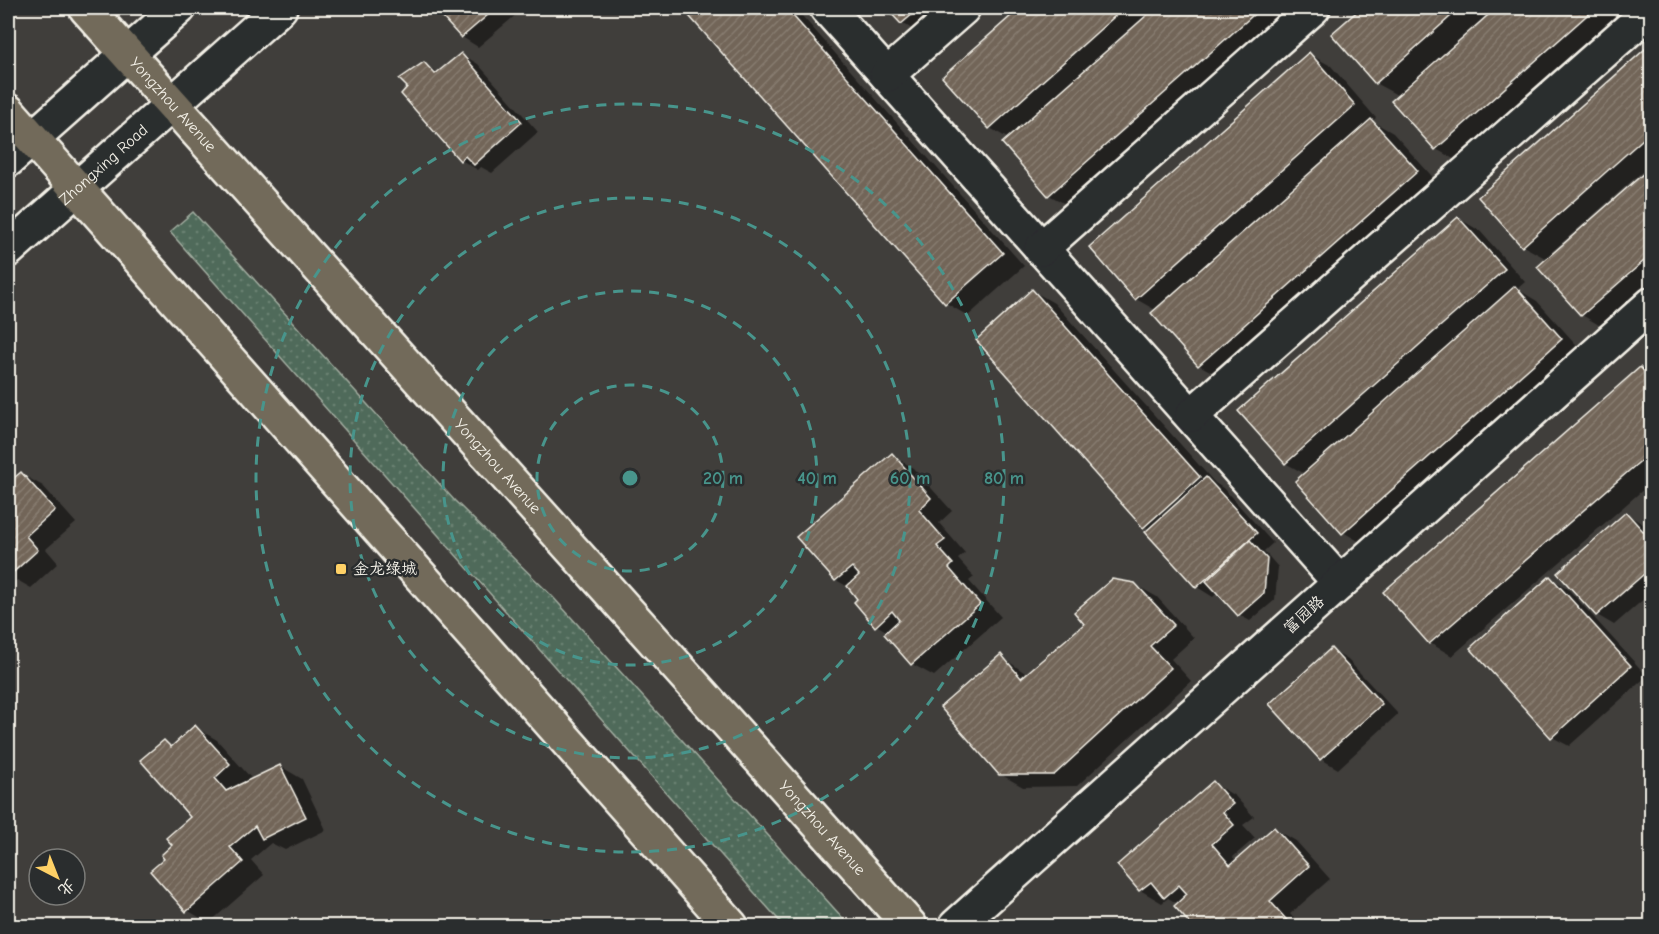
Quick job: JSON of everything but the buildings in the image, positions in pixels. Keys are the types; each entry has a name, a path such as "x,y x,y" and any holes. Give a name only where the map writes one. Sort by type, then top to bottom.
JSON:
{"main road":[{"name":"Yongzhou Avenue","path":"86,8 910,927"},
{"path":"8,111 731,927"}],"street":[{"path":"8,160 179,8"},
{"name":"Zhongxing Road","path":"8,250 280,8"},
{"path":"827,8 1340,583"},
{"path":"887,75 963,8"},
{"path":"1041,249 1313,8"},
{"path":"1192,415 1652,9"},
{"name":"富园路","path":"956,927 1652,304"}],"green space":[{"path":"193,212 455,501 551,595 850,926 784,926 170,232"}],"place":[{"name":"金龙绿城","path":"341,569"}]}
